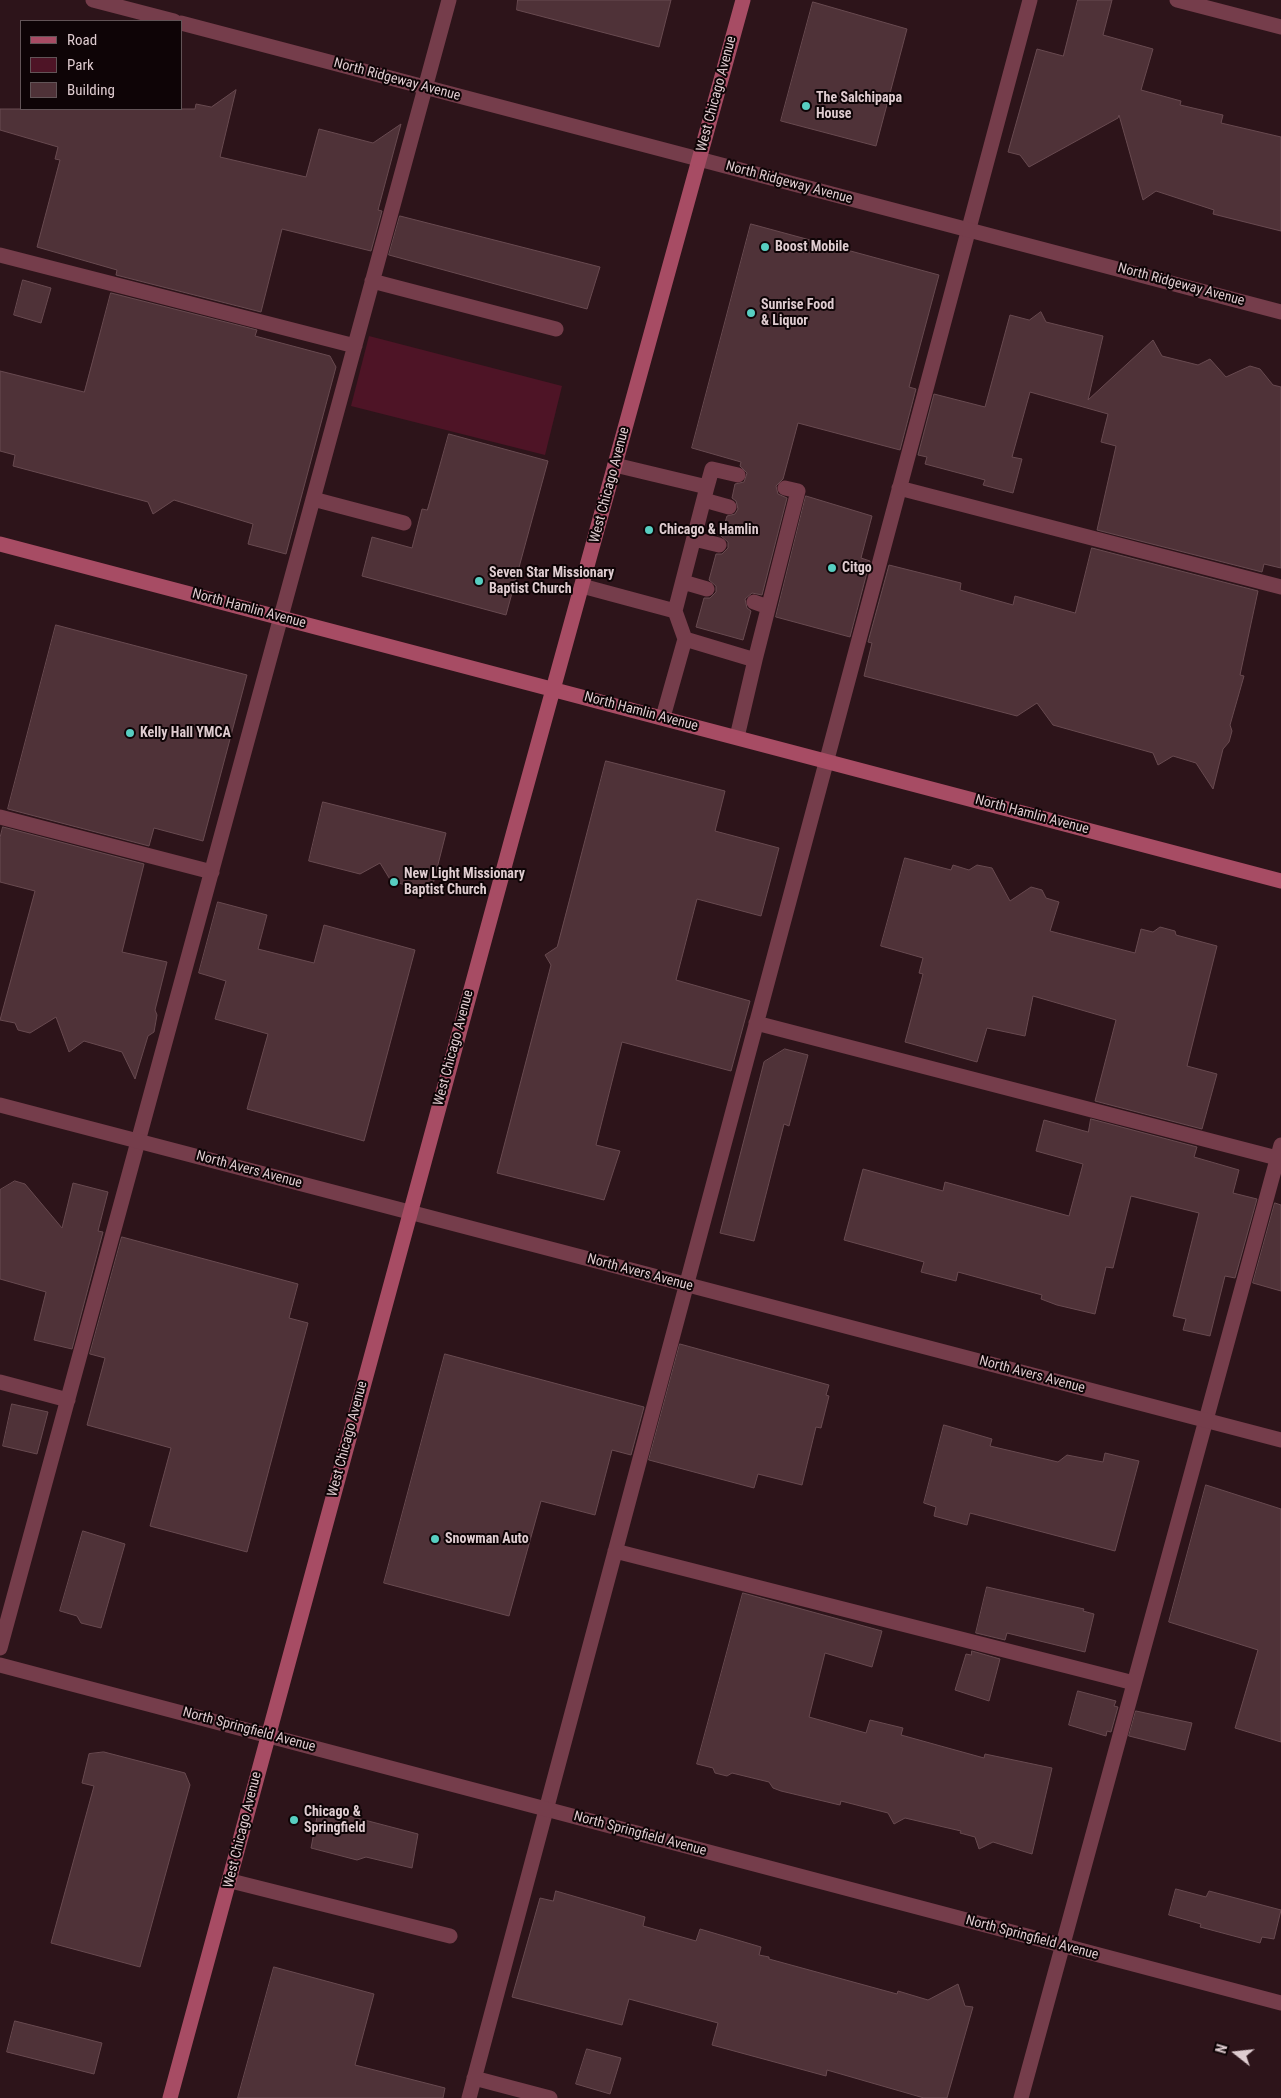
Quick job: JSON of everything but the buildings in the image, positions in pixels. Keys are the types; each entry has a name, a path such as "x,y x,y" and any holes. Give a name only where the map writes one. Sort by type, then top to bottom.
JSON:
{"main road":[{"name":"West Chicago Avenue","path":"170,2098 231,1881 267,1735 552,688 582,586 743,0"},
{"name":"North Hamlin Avenue","path":"0,544 1281,881"}],"street":[{"path":"93,0 170,20"},
{"path":"0,1648 449,0"},
{"path":"469,2098 1030,0"},
{"path":"1176,0 1281,28"},
{"name":"North Ridgeway Avenue","path":"182,23 1281,312"},
{"path":"0,255 355,346"},
{"path":"372,281 556,329"},
{"path":"615,465 705,494 729,507"},
{"path":"663,718 685,639 675,612 712,469 738,475"},
{"path":"737,737 768,607 772,561 783,520 798,491 785,488"},
{"path":"899,488 1281,587"},
{"path":"313,499 404,523"},
{"path":"694,539 719,545"},
{"path":"683,582 707,589"},
{"path":"582,586 675,612"},
{"path":"754,602 768,607"},
{"path":"685,639 755,660"},
{"path":"0,817 212,872"},
{"path":"756,1023 1279,1152 1021,2098"},
{"name":"North Avers Avenue","path":"0,1105 1281,1440"},
{"path":"0,1382 68,1400"},
{"path":"615,1550 1134,1683"},
{"name":"North Springfield Avenue","path":"0,1664 1281,2003"},
{"path":"231,1881 450,1936"},
{"path":"474,2078 550,2098"}],"green space":[{"path":"369,336 562,386 545,455 351,406"}],"place":[{"name":"The Salchipapa House","path":"806,106"},
{"name":"Boost Mobile","path":"765,247"},
{"name":"Sunrise Food & Liquor","path":"751,313"},
{"name":"Chicago & Hamlin","path":"649,530"},
{"name":"Citgo","path":"832,568"},
{"name":"Seven Star Missionary Baptist Church","path":"479,581"},
{"name":"Kelly Hall YMCA","path":"130,733"},
{"name":"New Light Missionary Baptist Church","path":"394,882"},
{"name":"Snowman Auto","path":"435,1539"},
{"name":"Chicago & Springfield","path":"294,1820"}]}
